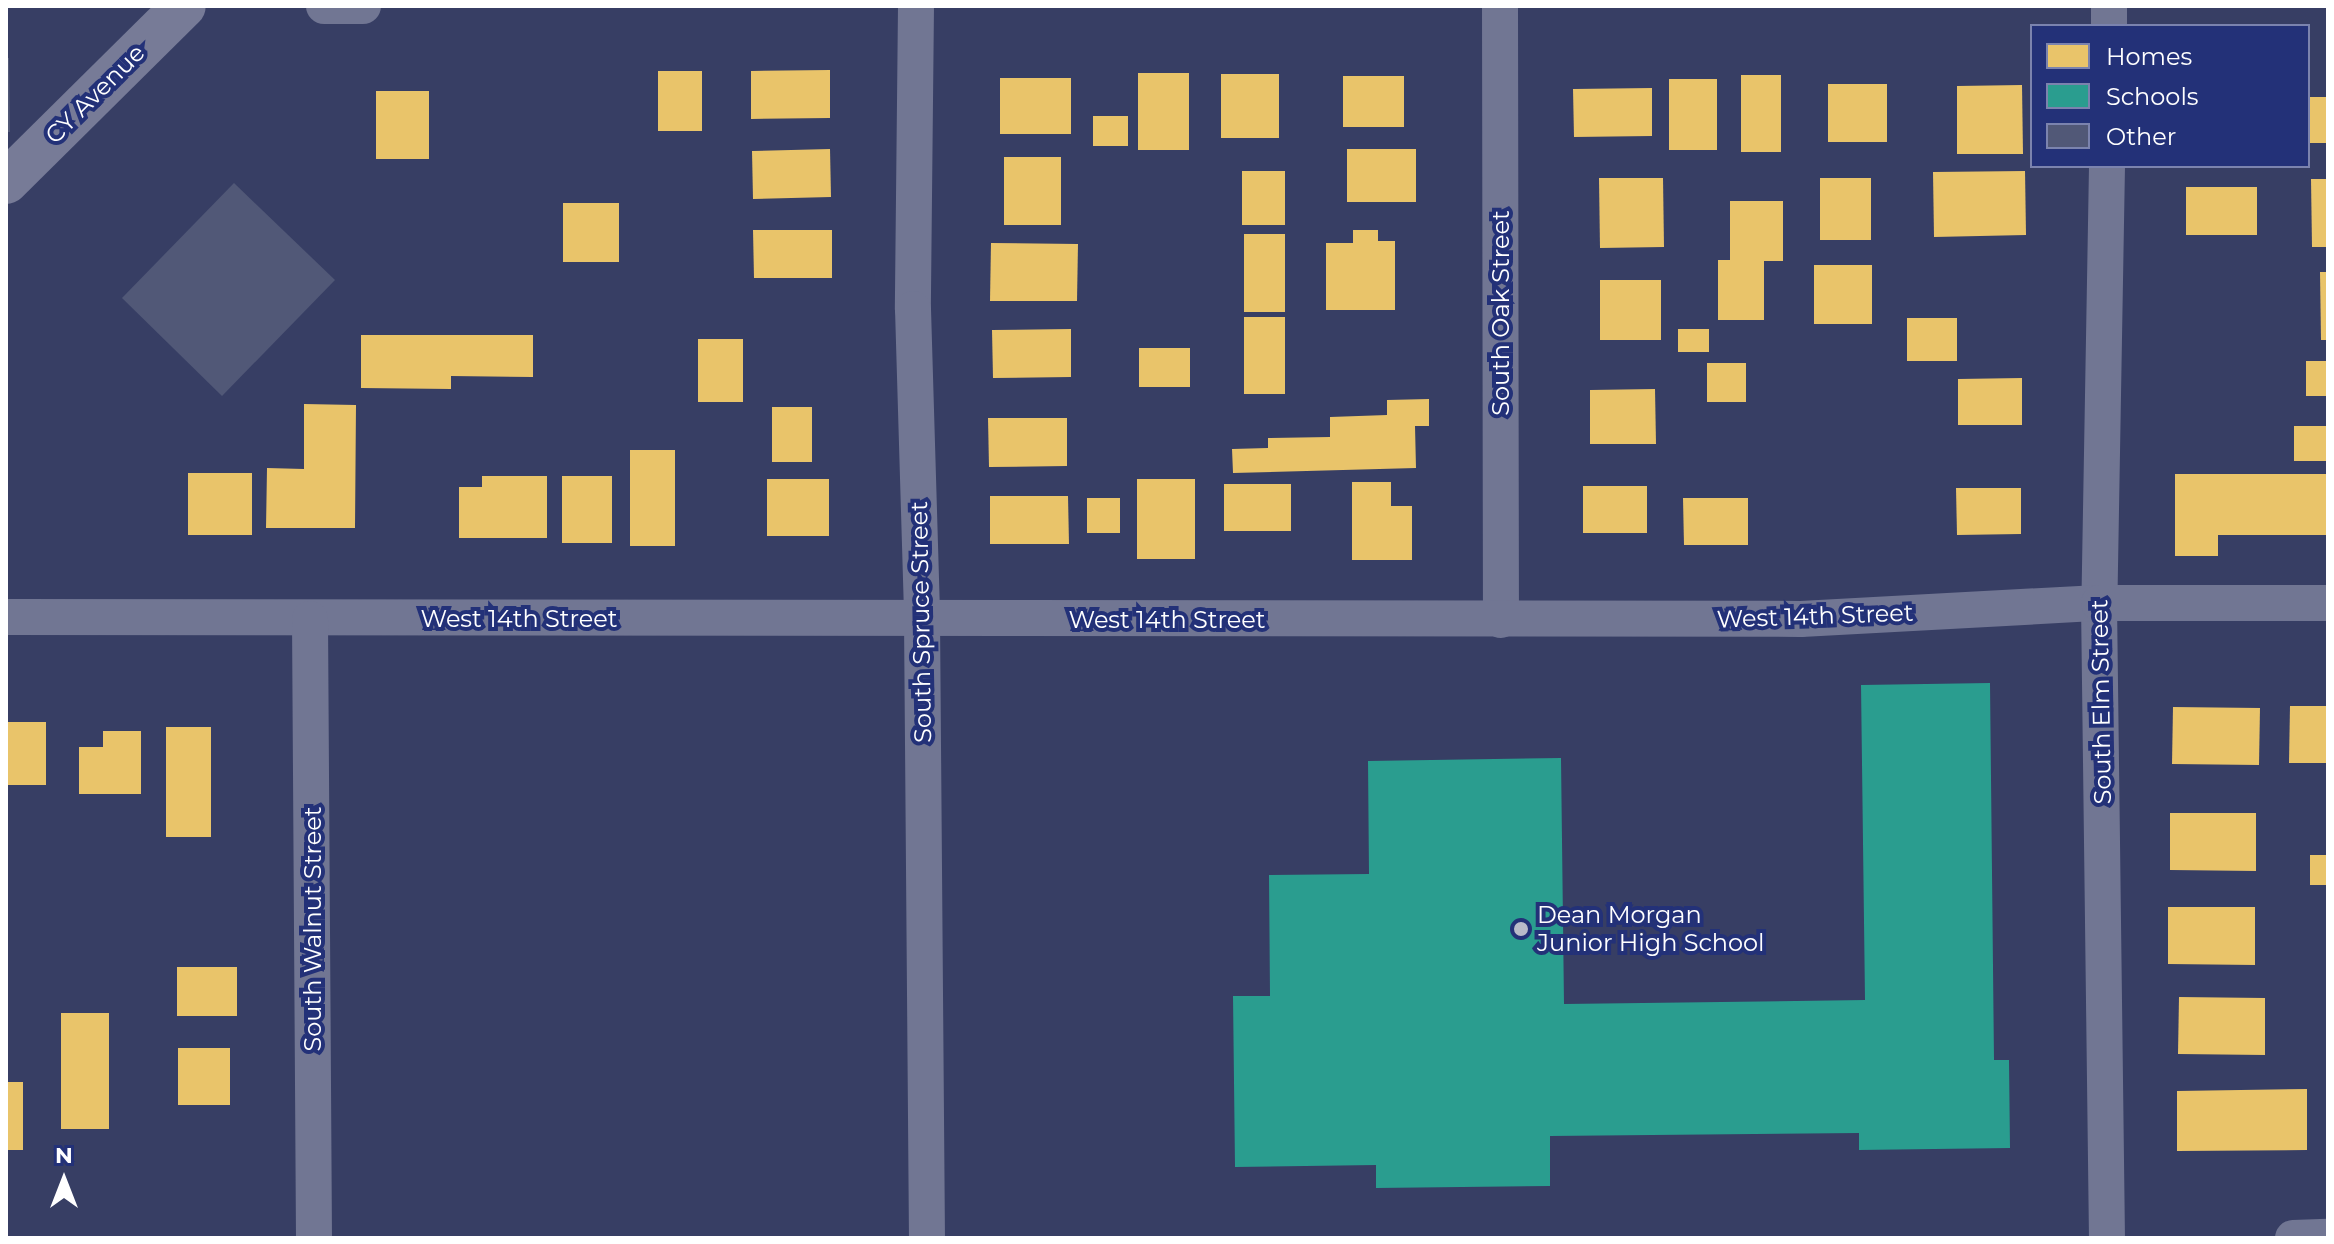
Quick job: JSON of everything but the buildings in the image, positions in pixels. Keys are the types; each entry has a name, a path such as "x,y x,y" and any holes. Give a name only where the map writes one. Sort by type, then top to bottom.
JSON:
{"main road":[{"name":"CY Avenue","path":"6,182 184,6"}],"street":[{"path":"324,6 363,6"},
{"name":"South Spruce Street","path":"916,6 913,309 922,619 927,1238"},
{"name":"South Oak Street","path":"1500,6 1501,620"},
{"name":"South Elm Street","path":"2107,168 2099,603 2107,1238"},
{"name":"West 14th Street","path":"6,617 1801,619 2099,603 2328,603"},
{"name":"South Walnut Street","path":"310,619 314,1238"},
{"path":"2293,1238 2328,1237"}],"place":[{"name":"Dean Morgan Junior High School","path":"1521,929"}]}
